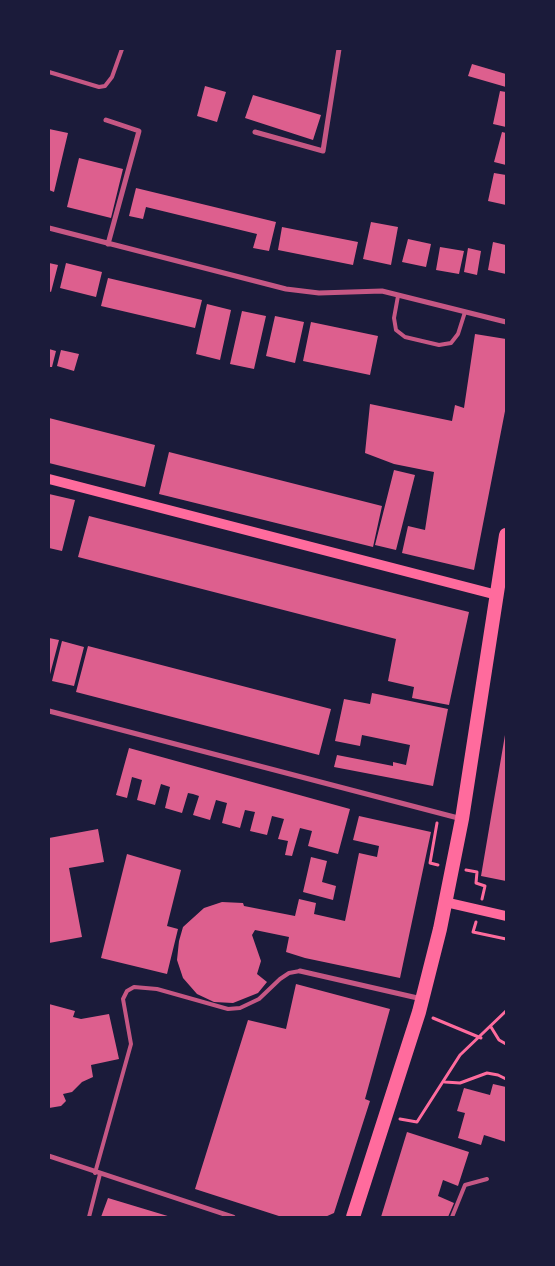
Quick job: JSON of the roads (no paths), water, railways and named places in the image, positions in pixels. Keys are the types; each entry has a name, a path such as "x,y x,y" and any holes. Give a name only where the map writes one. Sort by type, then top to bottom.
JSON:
{"highway":[{"path":"353,1217 387,1116 420,1006 445,902 462,819 506,535"}],"main road":[{"path":"49,479 497,594"},
{"path":"445,902 506,916"}],"street":[{"path":"255,132 323,151 339,49"},
{"path":"106,120 140,131 108,244"},
{"path":"49,228 286,289 319,293 382,291 506,322"},
{"path":"49,711 462,819"},
{"path":"300,971 420,1006"},
{"path":"49,1156 98,1174 232,1217"}],"lane":[{"path":"49,72 105,86 112,77 122,49"},
{"path":"398,296 394,318 396,330 405,337 438,345 451,343 458,334 465,312"},
{"path":"90,1217 98,1174 130,1044 123,999 127,991 134,987 157,989 228,1010 240,1008 259,999 280,979 289,973 300,971"},
{"path":"452,1217 465,1185 487,1179"}]}
